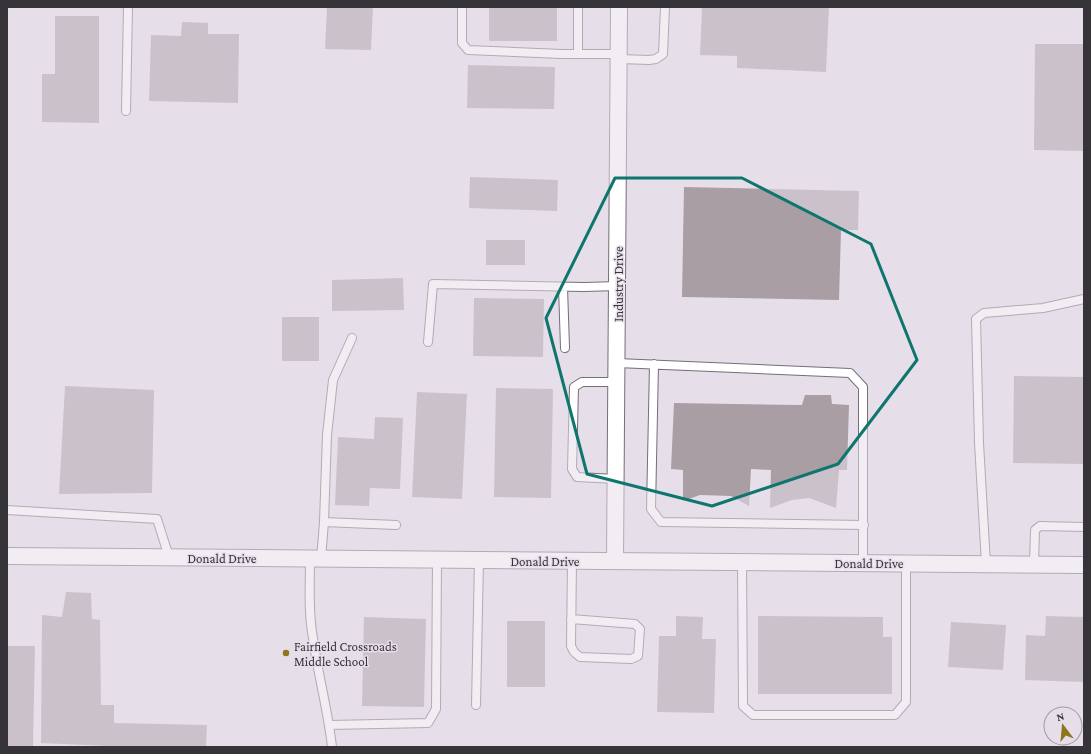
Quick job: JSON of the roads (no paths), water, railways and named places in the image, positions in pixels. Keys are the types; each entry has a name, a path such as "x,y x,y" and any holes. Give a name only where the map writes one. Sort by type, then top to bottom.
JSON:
{"street":[{"name":"Industry Drive","path":"615,561 619,7"},
{"name":"Donald Drive","path":"7,556 1084,565"}],"lane":[{"path":"126,111 128,7"},
{"path":"462,7 462,43 468,50 578,54 649,60 656,59 663,54 665,7"},
{"path":"578,7 578,54"},
{"path":"428,342 433,284 563,287 618,286"},
{"path":"563,287 565,348"},
{"path":"986,564 979,443 976,319 984,313 1043,308 1084,299"},
{"path":"332,747 312,637 309,598 315,559 324,522 327,435 333,380 352,338"},
{"path":"617,363 850,373 863,387 863,563"},
{"path":"654,364 651,510 662,522 864,525"},
{"path":"616,479 577,478 572,469 574,387 582,382 617,382"},
{"path":"7,510 157,519 169,557"},
{"path":"324,522 396,525"},
{"path":"1034,564 1035,530 1040,526 1084,526"},
{"path":"329,725 428,723 436,709 437,560"},
{"path":"476,705 479,560"},
{"path":"571,619 635,624 640,629 638,656 631,659 580,657 574,652 571,646 571,619 572,561"},
{"path":"742,562 743,706 753,715 895,715 906,702 906,564"}],"place":[{"name":"Fairfield Crossroads Middle School","path":"286,653"}]}
